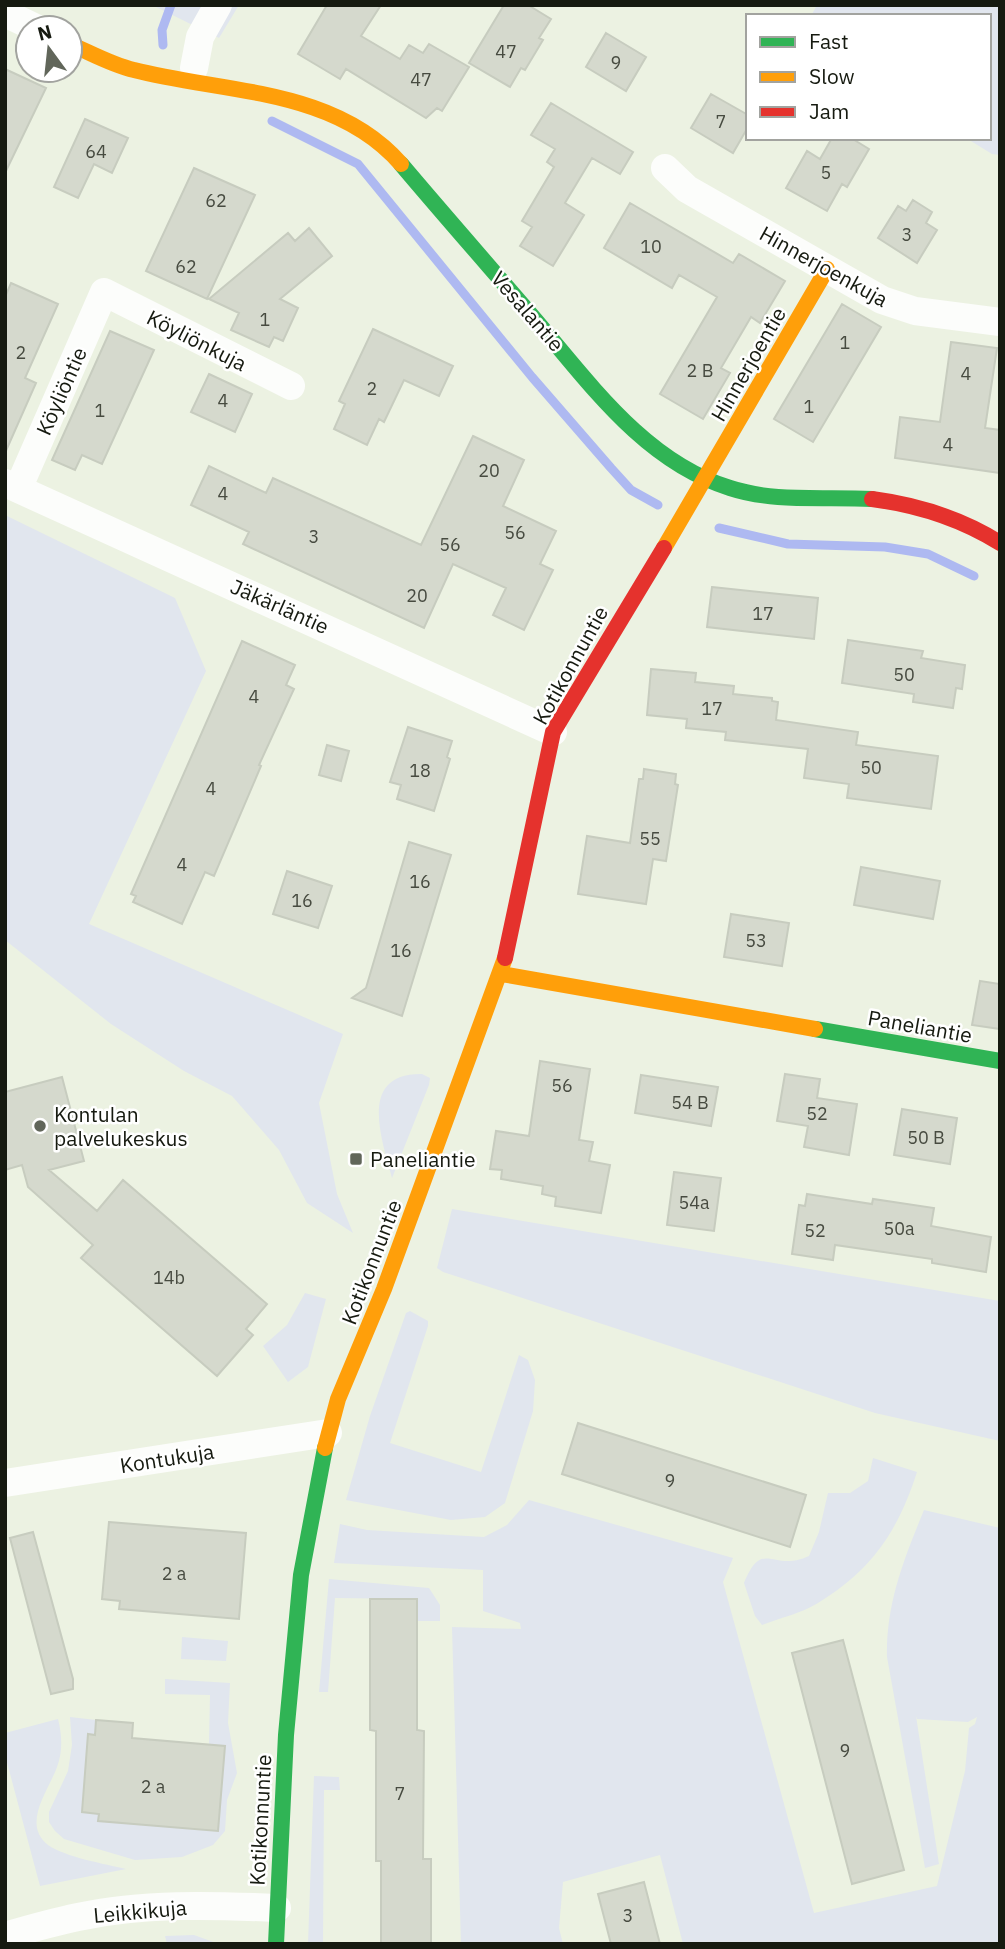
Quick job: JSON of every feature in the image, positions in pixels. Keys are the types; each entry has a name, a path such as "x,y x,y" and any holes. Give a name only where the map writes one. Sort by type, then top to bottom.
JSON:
{"street":[{"path":"194,68 200,37 218,5"},
{"name":"Vesalantie","path":"84,50 132,71 288,99 351,122 393,155 616,413 657,451 705,480 747,493 799,500 852,498 904,504 982,530 1000,543"},
{"name":"Hinnerjoenkuja","path":"665,168 687,189 897,306 1000,322"},
{"name":"Hinnerjoentie","path":"705,480 827,268"},
{"name":"Köyliönkuja","path":"104,292 291,386"},
{"name":"Köyliöntie","path":"11,486 104,292"},
{"name":"Kotikonnuntie","path":"276,1944 286,1735 301,1575 328,1433 338,1399 384,1289 502,974 553,732 705,480"},
{"name":"Jäkärläntie","path":"11,486 553,732"},
{"name":"Paneliantie","path":"502,974 1000,1061"},
{"name":"Kontukuja","path":"5,1483 328,1433"},
{"name":"Leikkikuja","path":"5,1936 79,1916 116,1911 188,1906 277,1908"}],"shaded area":[{"path":"152,5 239,5 219,38"},
{"path":"817,5 1000,5 1000,155 992,154 969,140 991,140 991,14 812,14"},
{"path":"5,515 175,598 206,671 89,924 343,1034 319,1103 337,1194 353,1233 307,1203 279,1150 232,1096 184,1071 111,1024 5,940"},
{"path":"422,1074 430,1078 429,1085 392,1178 380,1128 381,1096 388,1084 402,1077"},
{"path":"452,1209 1000,1301 1000,1441 875,1413 443,1272 437,1268"},
{"path":"305,1293 326,1299 308,1367 288,1382 263,1346 287,1325"},
{"path":"410,1311 428,1321 428,1326 390,1443 481,1472 519,1355 528,1360 535,1380 533,1411 505,1503 485,1517 451,1520 346,1500 370,1416 406,1313"},
{"path":"873,1458 917,1472 892,1531 868,1563 837,1590 798,1613 762,1625 755,1616 744,1583 751,1569 763,1559 786,1561 809,1556 819,1532 828,1493 850,1493 868,1481"},
{"path":"529,1500 733,1558 723,1582 814,1913 937,1886 965,1771 969,1728 975,1724 977,1717 968,1722 917,1719 916,1716 939,1864 925,1868 887,1657 893,1600 903,1564 924,1510 1000,1528 1000,1944 683,1944 660,1855 563,1882 559,1928 563,1944 461,1944 452,1627 521,1629 520,1623 483,1611 483,1570 334,1563 340,1524 367,1530 484,1537 507,1525"},
{"path":"329,1579 429,1588 440,1605 440,1621 417,1621 417,1599 335,1598 328,1692 319,1692"},
{"path":"182,1637 228,1641 226,1661 181,1659"},
{"path":"165,1679 230,1683 228,1723 237,1773 227,1800 225,1831 213,1845 182,1857 135,1860 64,1839 49,1822 49,1812 68,1771 72,1745 70,1717 96,1720 95,1735 88,1735 82,1812 99,1814 98,1821 218,1831 225,1746 209,1744 210,1695 165,1694"},
{"path":"58,1719 60,1755 39,1807 37,1827 40,1837 48,1845 64,1853 126,1869 40,1886 5,1755 5,1733"},
{"path":"314,1776 339,1777 340,1790 324,1790 323,1944 308,1944"},
{"path":"194,1935 219,1944 167,1944 165,1936"}],"building":[{"path":"327,5 381,5 361,36 400,59 409,45 423,53 429,44 469,67 442,111 437,108 426,118 346,69 340,79 298,54"},
{"path":"504,5 528,5 551,19 539,38 543,40 525,70 521,68 510,87 469,63"},
{"path":"606,33 646,57 626,91 586,67"},
{"path":"5,69 14,73 14,84 37,84 46,88 5,173"},
{"path":"711,94 746,114 746,130 733,153 691,128"},
{"path":"551,103 633,152 620,174 592,158 565,203 584,215 553,266 520,246 532,227 522,221 554,167 547,162 555,149 531,135"},
{"path":"85,119 128,138 112,173 94,164 78,198 54,187"},
{"path":"831,140 854,140 869,149 847,187 842,184 827,211 786,188 807,151 820,159"},
{"path":"194,168 255,195 207,299 146,271"},
{"path":"913,200 932,212 926,223 937,230 917,263 878,238 898,206 906,211"},
{"path":"630,203 733,263 739,254 785,281 760,323 751,317 721,368 730,373 703,419 660,394 717,297 679,275 672,288 604,248"},
{"path":"309,228 332,256 280,299 298,308 283,341 274,337 269,347 231,330 239,313 209,299 288,233 295,241"},
{"path":"11,283 58,304 25,378 36,383 5,453 5,297"},
{"path":"842,304 881,327 813,442 774,419"},
{"path":"373,329 453,366 439,396 404,380 384,422 379,419 367,445 334,429 345,404 339,401"},
{"path":"110,331 154,350 102,464 82,455 75,470 52,460"},
{"path":"951,342 997,348 985,428 1000,430 1000,473 895,458 900,417 940,422"},
{"path":"209,374 252,394 235,432 191,412"},
{"path":"473,436 524,460 503,506 556,531 540,564 553,570 524,630 493,615 506,588 453,564 424,628 243,544 249,532 191,505 209,466 266,493 273,478 421,545"},
{"path":"712,587 818,598 814,639 707,627"},
{"path":"848,640 923,651 921,658 965,665 962,689 956,688 953,708 913,702 914,694 842,683"},
{"path":"242,641 295,665 286,685 294,689 259,765 261,766 214,876 205,872 182,924 133,902 136,896 131,894"},
{"path":"651,669 696,673 695,682 734,686 733,694 772,698 772,701 778,702 776,720 858,732 856,745 938,756 931,809 847,798 849,784 804,778 808,749 725,740 726,732 686,728 687,719 647,715"},
{"path":"408,727 452,741 447,757 450,759 434,811 397,799 401,785 390,782"},
{"path":"327,745 349,751 341,781 319,775"},
{"path":"644,769 676,774 675,784 678,785 666,861 653,859 646,904 578,894 587,836 630,843 639,779 643,779"},
{"path":"409,842 451,855 402,1016 352,998 366,988"},
{"path":"861,867 940,881 933,919 854,905"},
{"path":"287,871 332,886 318,928 273,914"},
{"path":"731,914 789,923 782,966 724,957"},
{"path":"980,981 1000,984 1000,1029 972,1025"},
{"path":"540,1061 590,1069 579,1140 593,1142 589,1161 610,1165 601,1213 555,1206 556,1197 542,1194 543,1186 501,1179 502,1170 490,1169 496,1131 529,1136"},
{"path":"785,1074 820,1079 817,1098 857,1104 849,1155 804,1147 808,1126 777,1121"},
{"path":"641,1075 718,1087 711,1126 635,1113"},
{"path":"62,1077 84,1161 49,1170 97,1211 123,1180 267,1304 246,1329 253,1335 217,1376 81,1258 93,1245 28,1187 22,1165 5,1170 5,1092"},
{"path":"902,1109 957,1118 950,1164 894,1155"},
{"path":"674,1172 721,1178 714,1231 667,1225"},
{"path":"807,1194 872,1204 873,1199 934,1208 931,1226 991,1237 986,1272 932,1263 932,1259 835,1245 833,1260 792,1254 799,1205 805,1206"},
{"path":"578,1423 806,1495 790,1547 562,1474"},
{"path":"109,1522 246,1533 239,1619 119,1609 120,1601 102,1599"},
{"path":"33,1532 73,1679 73,1689 51,1694 10,1538"},
{"path":"370,1599 417,1599 417,1730 424,1731 423,1859 431,1859 431,1944 381,1944 381,1861 376,1861 376,1731 370,1730"},
{"path":"843,1640 904,1870 852,1884 792,1653"},
{"path":"96,1720 133,1723 132,1738 225,1746 218,1831 98,1821 99,1814 82,1812 88,1734 95,1735"},
{"path":"644,1882 660,1944 611,1944 598,1894"}],"waterway":[{"path":"163,45 162,30 171,5"},
{"path":"272,121 358,164 532,377 611,468 631,490 658,505"},
{"path":"719,528 788,544 885,547 928,554 974,576"}],"traffic: fast":[{"path":"401,164 597,392 644,439 671,459 699,476 747,493 782,497 872,499"},
{"path":"815,1029 1000,1061"},
{"path":"276,1944 286,1735 301,1575 325,1448"}],"traffic: slow":[{"path":"84,50 134,70 276,97 311,107 344,120 374,139 401,164"},
{"path":"664,548 827,269"},
{"path":"325,1448 338,1399 384,1289 505,958"},
{"path":"502,974 815,1029"}],"traffic: jam":[{"path":"872,499 938,514 970,526 1000,543"},
{"path":"505,958 553,732 664,548"}],"place":[{"name":"Kontulan palvelukeskus","path":"40,1126"},
{"name":"Paneliantie","path":"356,1159"}]}
